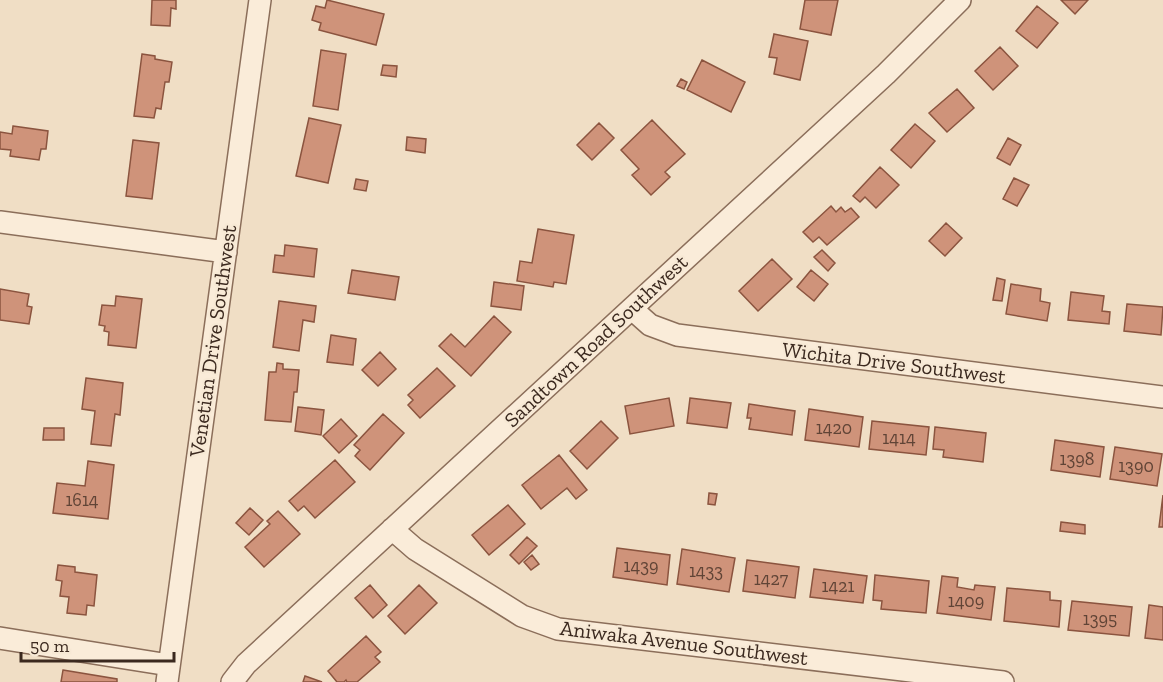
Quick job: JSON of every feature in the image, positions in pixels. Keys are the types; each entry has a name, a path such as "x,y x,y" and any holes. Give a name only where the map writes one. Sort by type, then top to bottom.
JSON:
{"street":[{"name":"Venetian Drive Southwest","path":"168,673 260,0"},
{"name":"Sandtown Road Southwest","path":"232,682 246,664 886,74 960,0"},
{"path":"0,222 226,252"},
{"name":"Wichita Drive Southwest","path":"632,309 650,325 677,335 1163,397"},
{"name":"Aniwaka Avenue Southwest","path":"392,529 415,549 522,616 558,629 1003,682"},
{"path":"0,638 168,673"}],"building":[{"path":"152,0 176,0 176,9 171,8 170,26 151,25"},
{"path":"327,0 384,14 376,45 319,30 321,23 312,20 316,6 325,8"},
{"path":"805,0 838,0 831,35 800,29"},
{"path":"1061,0 1088,0 1075,14"},
{"path":"1037,6 1058,23 1037,48 1016,31"},
{"path":"774,34 808,41 800,80 774,74 777,58 769,57"},
{"path":"1000,47 1018,66 993,90 975,71"},
{"path":"321,50 346,54 338,110 313,106"},
{"path":"142,54 172,62 169,82 165,82 161,109 156,108 154,118 134,116"},
{"path":"702,60 745,82 731,112 687,90"},
{"path":"383,65 397,66 396,77 381,75"},
{"path":"681,79 687,82 684,89 677,86"},
{"path":"957,89 974,108 947,132 929,113"},
{"path":"309,118 341,125 328,183 296,176"},
{"path":"652,120 685,154 665,172 670,177 651,195 632,175 639,169 621,150"},
{"path":"599,123 614,138 592,160 577,145"},
{"path":"915,124 935,141 911,168 891,150"},
{"path":"13,126 48,131 46,149 41,149 39,160 10,156 11,150 0,149 0,132 12,134"},
{"path":"407,137 426,139 425,153 406,150"},
{"path":"1008,138 1021,145 1010,165 997,158"},
{"path":"133,140 159,143 152,199 126,196"},
{"path":"880,167 899,185 876,208 865,197 860,202 853,196"},
{"path":"1014,178 1029,185 1017,206 1003,199"},
{"path":"356,179 368,181 366,191 354,189"},
{"path":"831,206 836,212 841,207 845,212 851,208 859,217 827,245 819,237 813,242 803,232"},
{"path":"946,223 962,238 945,256 929,241"},
{"path":"538,229 574,235 566,284 554,282 553,287 517,281 520,261 532,263"},
{"path":"285,245 317,249 314,277 273,272 275,255 284,256"},
{"path":"822,250 835,263 828,271 814,257"},
{"path":"772,259 792,279 758,311 739,291"},
{"path":"352,270 399,277 395,300 348,293"},
{"path":"811,270 828,284 814,301 797,287"},
{"path":"997,278 1005,280 1002,301 993,300"},
{"path":"494,282 524,286 521,310 491,306"},
{"path":"1011,284 1041,289 1040,301 1050,303 1047,321 1006,314"},
{"path":"0,289 29,294 27,306 32,307 29,324 0,320"},
{"path":"1071,292 1104,296 1102,311 1110,312 1109,324 1068,320"},
{"path":"116,296 142,299 136,348 108,345 109,332 104,331 105,326 99,325 102,305 115,306"},
{"path":"279,301 316,306 314,322 303,320 299,351 273,347"},
{"path":"1127,304 1163,307 1161,335 1124,331"},
{"path":"494,316 511,332 471,376 439,346 451,334 465,347"},
{"path":"331,335 356,339 353,365 327,362"},
{"path":"380,352 396,369 378,386 362,370"},
{"path":"277,363 283,364 283,369 299,370 291,422 265,420 269,372 276,372"},
{"path":"437,368 455,386 420,418 408,405 413,400 408,395"},
{"path":"86,378 123,383 120,415 115,414 111,446 91,444 95,411 82,409"},
{"path":"669,398 674,426 630,434 625,406"},
{"path":"690,398 731,403 727,428 687,423"},
{"path":"749,404 795,411 792,435 749,429 751,418 747,418"},
{"path":"298,407 324,410 321,435 295,431"},
{"path":"809,409 863,417 859,447 805,440"},
{"path":"383,414 404,433 370,470 355,456 360,450 354,445"},
{"path":"341,419 357,436 339,453 323,436"},
{"path":"601,421 618,438 587,469 570,451"},
{"path":"872,421 929,427 926,455 869,449"},
{"path":"935,427 986,433 983,462 943,457 944,450 933,449"},
{"path":"44,428 64,428 64,440 43,440"},
{"path":"1055,440 1104,447 1100,477 1051,470"},
{"path":"1115,447 1162,454 1157,486 1110,479"},
{"path":"559,455 587,490 576,499 567,488 541,509 522,485"},
{"path":"335,460 355,482 315,518 304,506 298,511 289,501"},
{"path":"88,461 114,465 108,519 53,513 57,483 85,486"},
{"path":"709,493 717,494 715,505 708,504"},
{"path":"1163,495 1163,527 1159,527"},
{"path":"508,505 525,524 489,555 472,535"},
{"path":"250,508 263,520 249,535 236,523"},
{"path":"278,511 300,534 264,567 245,547 270,524 267,521"},
{"path":"1061,522 1085,525 1085,534 1060,531"},
{"path":"527,537 537,546 519,564 510,555"},
{"path":"617,548 670,555 667,585 613,577"},
{"path":"682,549 735,558 729,592 677,584"},
{"path":"532,555 539,564 531,570 524,562"},
{"path":"747,560 799,567 795,598 743,591"},
{"path":"58,565 75,567 75,572 97,575 94,606 87,605 86,615 67,613 69,597 60,596 62,581 56,580"},
{"path":"814,569 867,576 863,603 810,597"},
{"path":"875,575 929,581 926,613 881,609 882,601 873,600"},
{"path":"942,576 958,578 957,587 974,590 975,585 995,587 991,620 937,613"},
{"path":"370,585 387,605 373,618 355,598"},
{"path":"419,585 437,603 405,634 388,616"},
{"path":"1007,588 1050,592 1050,600 1061,601 1059,627 1004,621"},
{"path":"1072,601 1132,607 1129,636 1068,630"},
{"path":"1149,605 1163,607 1163,640 1145,638"},
{"path":"366,636 381,652 375,657 380,662 357,682 346,680 337,682 328,671"},
{"path":"63,670 117,679 117,682 61,682"},
{"path":"305,676 322,682 303,682"}]}
